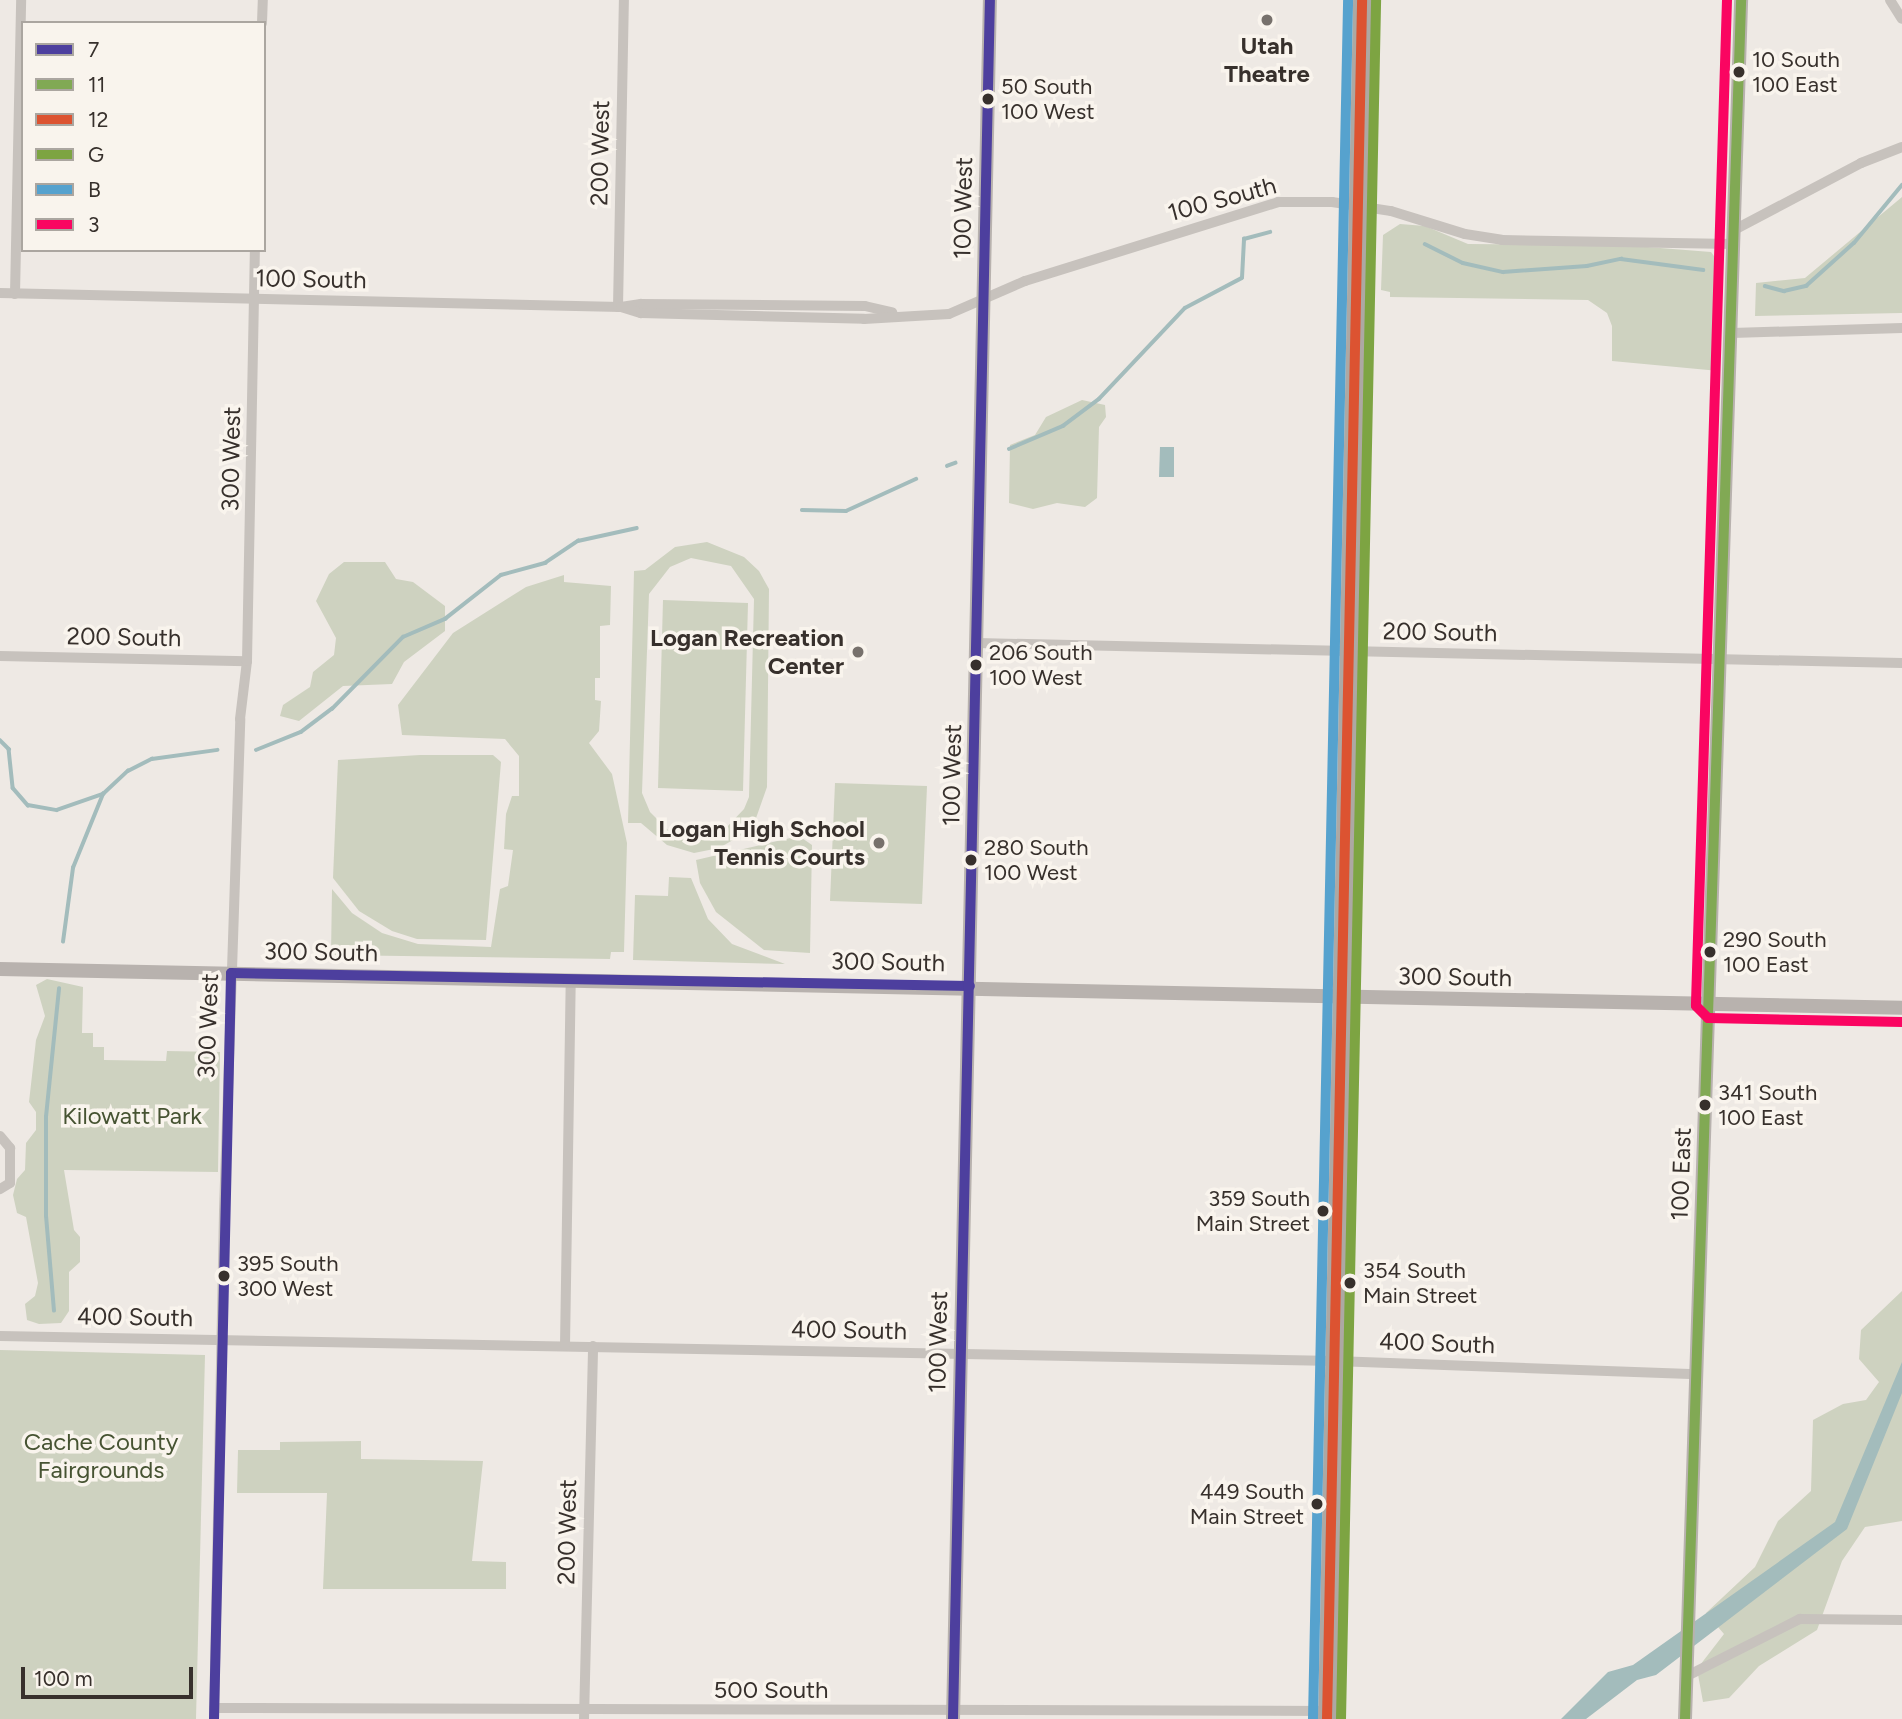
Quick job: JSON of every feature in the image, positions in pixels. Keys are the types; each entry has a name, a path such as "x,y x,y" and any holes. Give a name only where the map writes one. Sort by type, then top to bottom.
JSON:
{"highway":[{"path":"1327,1715 1362,0"}],"street":[{"path":"15,294 21,0"},
{"path":"262,21 263,0"},
{"name":"200 West","path":"620,307 624,0"},
{"name":"100 West","path":"952,1713 990,0"},
{"name":"100 East","path":"1685,1719 1686,1608 1698,1374 1741,0"},
{"path":"1890,0 1902,19"},
{"path":"1733,244 1850,168 1902,147"},
{"name":"100 South","path":"0,293 620,307 642,304 865,306 899,314 949,314 1025,281 1260,206 1357,205 1411,215 1465,234 1502,240 1733,244"},
{"name":"300 West","path":"214,1714 231,974 240,719 247,661 255,252"},
{"path":"1732,328 1902,328"},
{"name":"200 South","path":"977,643 1902,663"},
{"name":"200 South","path":"0,656 247,661"},
{"name":"300 South","path":"0,969 970,986 1902,1009"},
{"path":"565,1346 571,979"},
{"path":"0,1136 10,1148 10,1183 0,1189"},
{"name":"400 South","path":"0,1336 1335,1361 1698,1374"},
{"name":"200 West","path":"584,1715 593,1346"},
{"path":"1685,1677 1800,1619 1902,1620"},
{"name":"500 South","path":"214,1714 1327,1715"}],"green space":[{"path":"1902,197 1902,313 1755,316 1756,283 1805,278"},
{"path":"1400,224 1425,226 1468,244 1622,245 1711,252 1717,260 1719,288 1719,371 1612,361 1612,326 1607,313 1588,300 1390,297 1390,292 1381,290 1383,235"},
{"path":"1082,400 1105,405 1106,417 1099,427 1097,498 1085,507 1057,503 1033,509 1009,503 1010,445 1035,435 1046,417"},
{"path":"707,542 744,557 759,571 769,589 767,787 755,821 740,836 719,848 694,853 667,845 641,823 628,823 634,571 645,570 675,547","holes":["691,558 731,566 754,599 749,797 744,809 725,829 696,837 668,830 650,812 642,793 649,594 670,567"]},
{"path":"344,562 385,562 396,579 413,582 445,606 445,631 404,662 392,684 343,686 299,721 280,716 283,705 310,687 313,672 334,655 336,638 316,601 329,574"},
{"path":"564,575 564,582 611,586 610,625 600,626 600,678 595,678 595,700 601,701 599,731 589,743 612,774 627,843 624,952 611,952 610,959 331,955 332,889 352,913 382,933 418,944 491,947 500,889 508,886 513,850 504,849 506,814 512,796 519,796 519,756 505,739 402,735 398,705 453,633 526,587"},
{"path":"663,600 748,603 743,791 658,788"},
{"path":"420,755 493,755 501,762 486,940 417,939 392,931 359,911 333,878 338,760"},
{"name":"Logan High School Tennis Courts","path":"835,783 927,786 922,904 830,901"},
{"path":"799,836 812,845 810,953 764,950 716,912 700,883 696,860"},
{"path":"669,877 691,878 708,919 732,944 785,964 633,960 635,895 668,896"},
{"name":"Kilowatt Park","path":"47,979 83,987 82,1033 93,1033 93,1047 104,1047 104,1060 166,1061 167,1051 220,1052 218,1172 64,1170 74,1230 80,1237 80,1262 69,1272 69,1311 61,1323 39,1324 27,1320 25,1304 35,1296 38,1283 26,1217 17,1213 13,1195 17,1179 25,1170 26,1143 36,1130 36,1112 29,1102 36,1040 45,1016 36,985"},
{"path":"1902,1291 1902,1521 1865,1527 1842,1561 1817,1630 1759,1666 1729,1698 1703,1702 1697,1669 1724,1634 1706,1613 1755,1567 1778,1521 1811,1491 1813,1420 1843,1404 1866,1400 1879,1382 1859,1359 1861,1330"},
{"name":"Cache County Fairgrounds","path":"0,1350 205,1355 196,1719 0,1719"},
{"path":"361,1441 361,1459 483,1461 472,1561 506,1562 506,1589 323,1589 327,1493 237,1493 238,1450 280,1450 280,1442"}],"water":[{"path":"1160,447 1174,447 1174,477 1159,477"},
{"path":"1902,1362 1902,1393 1847,1529 1656,1675 1637,1680 1586,1719 1561,1719 1608,1672 1633,1665 1835,1522"}],"waterway":[{"path":"1765,286 1784,291 1806,286 1854,243 1902,185"},
{"path":"1009,449 1063,426 1099,399 1185,308 1242,278 1244,239 1270,232"},
{"path":"1425,244 1463,263 1503,272 1587,266 1621,259 1703,270"},
{"path":"947,466 955,463"},
{"path":"802,510 846,511 916,479"},
{"path":"256,750 301,732 332,709 403,637 445,619 501,575 545,563 578,541 637,528"},
{"path":"0,740 9,749 13,788 28,805 57,810 103,794"},
{"path":"63,942 73,868 103,794 128,771 152,759 217,750"},
{"path":"54,1311 46,1216 46,1117 59,989"}],"transit line":[{"name":"7","path":"953,1719 990,0"},
{"name":"B","path":"1313,1719 1348,0"},
{"name":"12","path":"1327,1719 1362,0"},
{"name":"G","path":"1341,1719 1376,0"},
{"name":"3","path":"1727,0 1696,1006 1708,1018 1902,1022"},
{"name":"11","path":"1685,1719 1741,0"},
{"name":"7","path":"231,973 970,986"},
{"name":"7","path":"214,1719 231,973"}],"place":[{"name":"Utah Theatre","path":"1267,20"},
{"name":"10 South 100 East","path":"1739,72"},
{"name":"50 South 100 West","path":"988,99"},
{"name":"Logan Recreation Center","path":"858,652"},
{"name":"206 South 100 West","path":"976,665"},
{"name":"Logan High School Tennis Courts","path":"879,843"},
{"name":"280 South 100 West","path":"971,860"},
{"name":"290 South 100 East","path":"1710,952"},
{"name":"341 South 100 East","path":"1705,1105"},
{"name":"359 South Main Street","path":"1323,1211"},
{"name":"395 South 300 West","path":"224,1276"},
{"name":"354 South Main Street","path":"1350,1283"},
{"name":"449 South Main Street","path":"1317,1504"}]}
